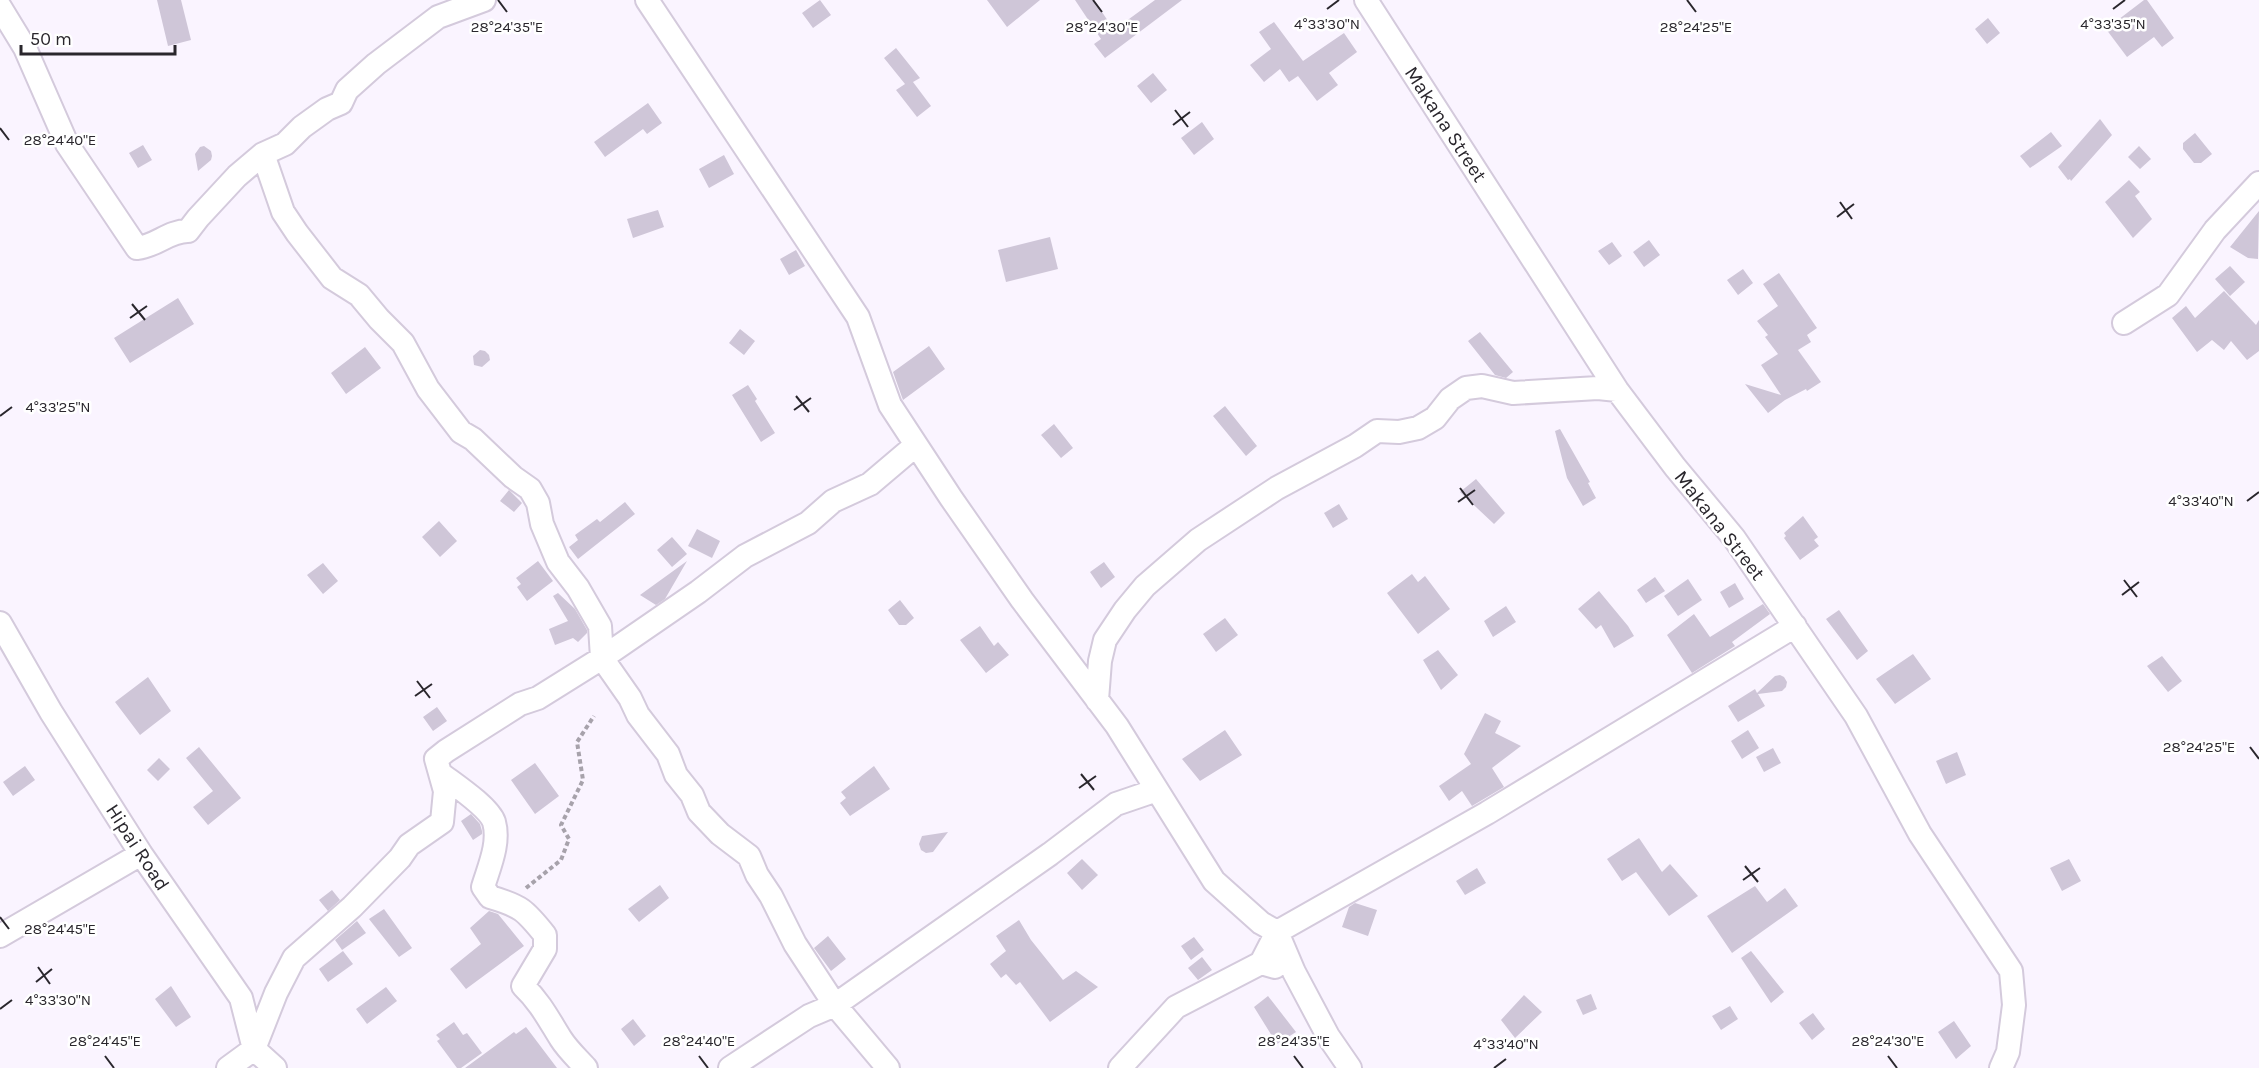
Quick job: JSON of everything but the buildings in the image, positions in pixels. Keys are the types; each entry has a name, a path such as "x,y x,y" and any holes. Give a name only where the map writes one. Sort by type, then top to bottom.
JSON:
{"street":[{"path":"0,7 25,48 67,144 137,248 159,243 162,238 176,231 188,231 229,184 263,154 285,144 327,109 341,103 347,90 376,64 438,17 484,0"},
{"path":"647,0 858,317 890,405 916,445 1022,600 1117,726 1214,881 1261,923 1277,932 1294,972 1328,1036 1350,1068"},
{"name":"Makana Street","path":"1366,0 1617,390 1675,467 1734,538 1856,716 1920,834 2011,971 2014,1005 2008,1052 2001,1068"},
{"path":"263,154 283,212 332,278 359,295 403,343 428,389 461,432 473,439 513,477 530,489 538,503 542,524 558,561 578,588 600,626 602,658 630,698 638,715 668,754 676,775 692,795 699,812 720,834 749,856 795,944 835,1005 888,1068"},
{"path":"2124,323 2168,295 2215,230 2259,183"},
{"path":"1096,700 1100,661 1105,640 1145,586 1198,540 1277,488 1355,446 1377,431 1399,432 1418,428 1435,418 1450,399 1466,388 1482,386 1513,393 1598,388 1617,390"},
{"path":"228,1068 254,1048 276,993 294,958 352,907 400,858 409,845 442,822 445,791 436,759 520,704 538,698 602,658 698,592 745,556 808,522 833,501 870,484 916,445"},
{"name":"Hipai Road","path":"0,622 51,712 141,854 241,998 254,1048"},
{"path":"1120,1068 1176,1007 1261,963 1277,932 1487,813 1795,626"},
{"path":"441,774 477,801 494,821 495,849 483,887 489,897 514,904 525,911 545,935 544,949 524,986 541,1004 562,1042 586,1068"},
{"path":"730,1068 809,1016 835,1005 1050,854 1116,804 1157,790"},
{"path":"0,936 141,854"},
{"path":"1261,963 1294,972"},
{"path":"254,1048 275,1068"}],"path":[{"path":"514,904 529,884 561,860 568,839 561,825 583,780 577,742 594,716"}]}
